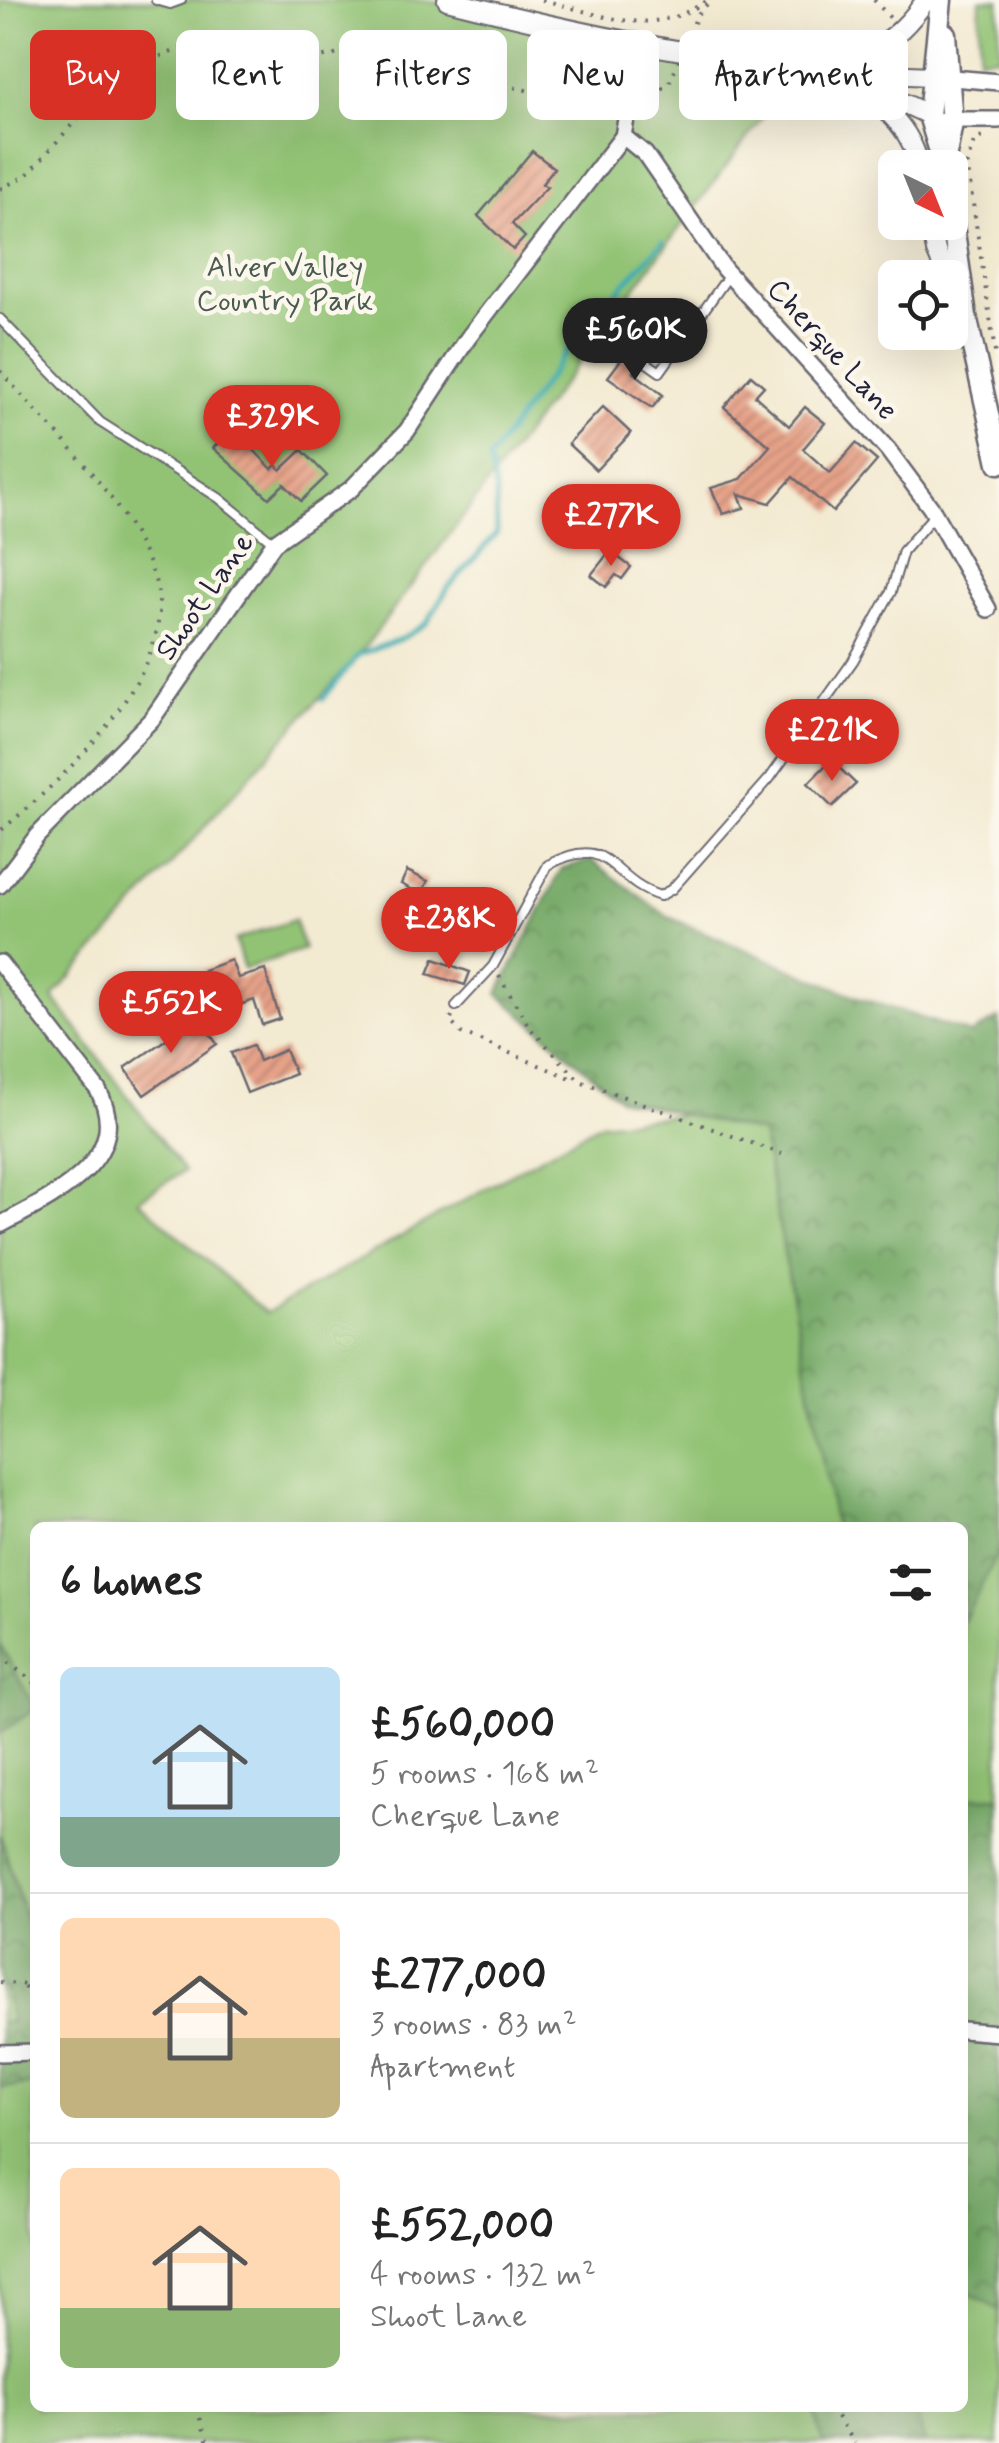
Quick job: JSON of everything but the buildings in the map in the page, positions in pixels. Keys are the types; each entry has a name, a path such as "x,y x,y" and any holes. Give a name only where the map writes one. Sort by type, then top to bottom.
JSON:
{"main road":[{"path":"936,2 940,77 952,123 947,150"},
{"path":"940,77 930,115 940,150"},
{"path":"968,325 999,462"}],"street":[{"path":"447,0 573,30"},
{"path":"905,30 936,2"},
{"path":"908,76 999,82"},
{"path":"908,105 952,123 998,120"},
{"name":"Shoot Lane","path":"0,886 37,836 152,719 274,543 376,468 407,431 468,338 623,136 627,120"},
{"path":"898,120 909,133 914,150"},
{"name":"Cherque Lane","path":"623,136 645,154 729,275 888,450 934,515 988,609"},
{"path":"0,962 98,1090 108,1122 105,1146 76,1180 0,1225"},
{"path":"968,2030 999,2033"},
{"path":"0,2053 30,2052"}],"lane":[{"path":"156,0 170,4 181,0"},
{"path":"624,346 660,372 729,275"},
{"path":"0,319 100,422 218,498 274,543"},
{"path":"456,1006 495,962 548,865 572,853 600,854 646,892 660,896 672,890 770,778 853,661 872,633 903,552 934,515"}],"path":[{"path":"542,0 646,24 680,19 708,0"},
{"path":"0,189 27,174 87,108 151,60 193,44 296,63 363,49 428,51 496,83 527,91"},
{"path":"997,374 990,298 967,163 974,142 997,129 998,120"},
{"path":"0,370 124,515 156,580 158,637 131,692 54,788 0,831"},
{"path":"495,962 530,1028 580,1082"},
{"path":"456,1006 450,1022 461,1033 580,1082 782,1154"},
{"path":"0,1656 30,1679"},
{"path":"0,1982 30,1986"},
{"path":"24,1986 30,1994"},
{"path":"198,2412 208,2443"},
{"path":"834,2412 855,2443"}],"green space":[{"name":"Alver Valley Country Park","path":"0,0 426,0 561,30 527,30 527,120 659,120 659,48 679,51 679,120 761,120 365,647 53,997 184,1171 138,1200 266,1313 601,1123 999,1083 999,2443 0,2443"},
{"path":"980,0 999,0 999,56 979,58"},
{"path":"591,860 668,917 860,998 971,1034 999,1018 999,1549 968,1613 968,1522 834,1522 762,1133 620,1099 498,994 562,868"},
{"path":"294,920 304,949 244,969 235,940"},
{"path":"0,1644 30,1700 30,1712 0,1733"},
{"path":"999,1797 999,2310 968,2293 968,1798"},
{"path":"0,1834 30,1934 30,2085 0,2088 0,2023 11,2022 5,1988 0,1986"},
{"path":"916,2412 925,2443 823,2443 815,2413"}],"waterway":[{"path":"323,699 358,655 403,638 427,623 448,588 497,533 496,492 489,459 583,329 663,242"}]}
